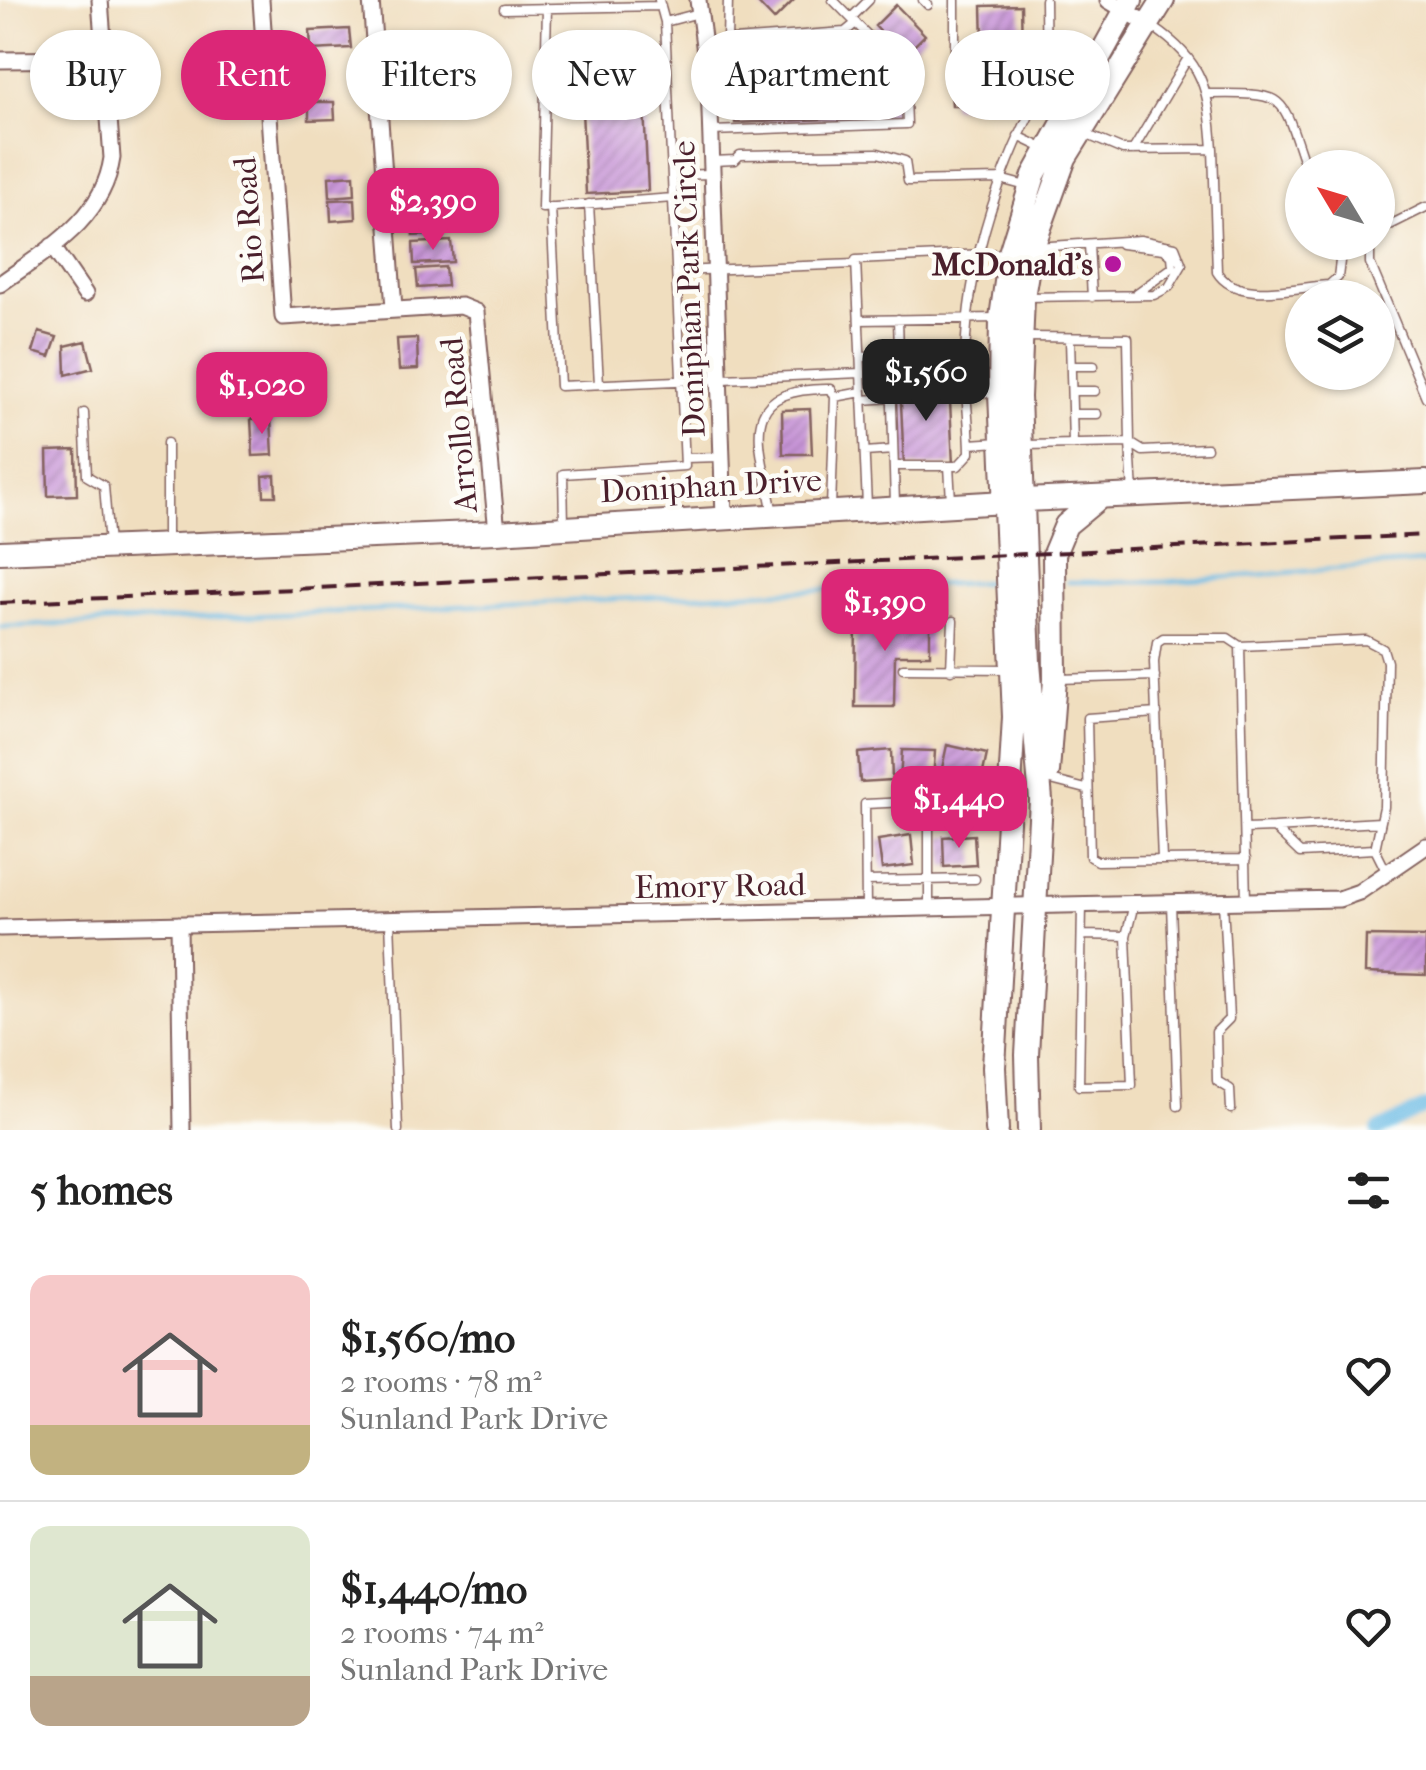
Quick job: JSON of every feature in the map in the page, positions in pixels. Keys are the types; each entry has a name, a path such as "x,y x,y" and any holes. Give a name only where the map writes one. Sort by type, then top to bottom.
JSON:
{"main road":[{"path":"1042,784 1012,444 1022,336 1021,250 1081,132 1163,0"},
{"path":"1108,30 1121,3"},
{"path":"1012,444 1000,394 1001,318 1021,250 1030,187 1063,120"},
{"name":"Doniphan Drive","path":"0,552 497,532 1015,501 1426,482"},
{"path":"1029,1130 1042,784 1055,679 1056,543 1066,526 1100,497"},
{"path":"997,1130 994,1067 1014,717 1015,501"}],"street":[{"path":"100,0 102,30"},
{"name":"Rio Road","path":"261,0 282,317 394,308"},
{"path":"371,0 394,308"},
{"path":"1121,3 1148,24"},
{"path":"0,60 30,60"},
{"path":"0,284 88,216 109,178 112,158 109,120"},
{"name":"Doniphan Park Circle","path":"710,120 724,517"},
{"path":"52,246 85,294"},
{"name":"Arrollo Road","path":"394,308 460,306 476,312 497,532"},
{"name":"Emory Road","path":"0,928 1339,899 1426,846"},
{"path":"178,924 182,1130"}],"lane":[{"path":"727,30 728,0"},
{"path":"711,131 907,124 904,73 833,0"},
{"path":"846,30 869,0"},
{"path":"955,0 955,30"},
{"path":"1045,0 1045,30"},
{"path":"504,9 660,3 665,22 685,466 563,474 564,528"},
{"path":"665,22 699,6"},
{"path":"546,8 542,208 673,198"},
{"path":"1148,24 1188,58 1209,94 1216,272 1228,285 1246,290 1329,285 1338,277 1340,260"},
{"path":"1134,150 1188,58"},
{"path":"1209,94 1274,96 1284,105 1300,150"},
{"path":"894,466 948,466 966,460 970,444 965,364 978,253 1000,179 1026,120"},
{"path":"1081,132 1108,147 1212,149"},
{"path":"1018,136 1046,150"},
{"path":"672,175 712,168 740,156 878,153 906,160 908,181 1000,179 1030,187"},
{"path":"589,204 599,384"},
{"path":"552,207 560,386 861,373"},
{"path":"1395,222 1426,207"},
{"path":"868,510 856,260 1117,242 1163,242 1175,247 1182,258 1178,278 1154,295 1023,297"},
{"path":"1089,244 1092,297"},
{"path":"1370,260 1426,398"},
{"path":"676,270 856,264"},
{"path":"859,320 1001,318"},
{"path":"898,319 899,352 904,359 965,364"},
{"path":"1022,336 1128,338 1123,365 1133,496"},
{"path":"1070,339 1073,444"},
{"path":"860,356 874,358 891,373 896,509"},
{"path":"891,373 965,364"},
{"path":"1071,366 1094,366"},
{"path":"830,374 831,512"},
{"path":"764,377 768,401 759,431 774,515"},
{"path":"1072,391 1095,390"},
{"path":"966,392 1000,394"},
{"path":"768,401 778,394 892,398"},
{"path":"84,413 87,476 104,486 109,549"},
{"path":"1072,414 1097,414"},
{"path":"970,444 1130,442 1143,451 1207,448"},
{"path":"166,443 167,546"},
{"path":"865,452 893,450"},
{"path":"685,458 722,457"},
{"path":"948,466 952,506"},
{"path":"950,670 953,621"},
{"path":"1162,860 1154,649 1163,638 1228,638 1240,646 1366,640 1383,650 1387,662 1380,822 1375,849 1387,873"},
{"path":"1240,646 1246,901"},
{"path":"902,668 1012,669"},
{"path":"1055,679 1155,676"},
{"path":"1157,713 1087,718 1090,857 1097,862 1246,859"},
{"path":"1042,784 1086,788"},
{"path":"866,910 865,804 984,796"},
{"path":"929,801 929,908"},
{"path":"1246,829 1380,822"},
{"path":"1274,828 1300,853 1375,849"},
{"path":"866,882 975,879"},
{"path":"1223,902 1229,1019 1216,1032 1217,1081 1230,1089 1230,1110"},
{"path":"1171,903 1178,1106"},
{"path":"1082,905 1079,1086 1132,1086 1126,936 1134,904"},
{"path":"390,920 398,1130"},
{"path":"1083,936 1126,936"}],"building":[{"path":"755,0 794,0 774,20"},
{"path":"896,5 920,30 879,30 875,26"},
{"path":"1021,5 1022,30 983,30 982,6"},
{"path":"349,29 346,48 326,49 326,30"},
{"path":"326,102 334,102 335,119 326,119"},
{"path":"582,120 645,120 648,191 586,194"},
{"path":"735,120 804,120 735,123"},
{"path":"354,175 355,195 330,197 329,177"},
{"path":"355,199 356,219 331,221 330,200"},
{"path":"442,215 443,234 413,236 411,217"},
{"path":"451,241 453,262 414,264 413,243"},
{"path":"445,267 447,286 418,288 416,269"},
{"path":"39,332 57,337 50,357 33,352"},
{"path":"417,338 418,369 399,370 397,339"},
{"path":"86,341 93,368 66,375 65,346"},
{"path":"268,379 269,409 255,410 253,380"},
{"path":"949,380 953,465 904,467 900,382"},
{"path":"810,409 812,454 783,454 782,410"},
{"path":"271,418 273,455 253,456 251,419"},
{"path":"76,450 77,495 48,496 47,451"},
{"path":"275,475 276,496 264,496 263,476"},
{"path":"856,616 930,616 930,655 895,655 894,707 855,707"},
{"path":"947,745 987,754 981,782 959,776 956,786 939,782"},
{"path":"891,750 892,780 860,782 858,753"},
{"path":"902,750 935,751 933,782 900,780"},
{"path":"911,835 914,865 882,869 878,840"},
{"path":"974,835 976,865 944,867 943,837"},
{"path":"1366,936 1426,937 1426,975 1365,973"}],"waterway":[{"path":"1067,582 1163,582 1426,562"},
{"path":"0,627 992,582"},
{"path":"1378,1130 1426,1107"}],"railway":[{"path":"0,603 1426,535"}],"place":[{"name":"McDonald's","path":"1113,264"}]}
